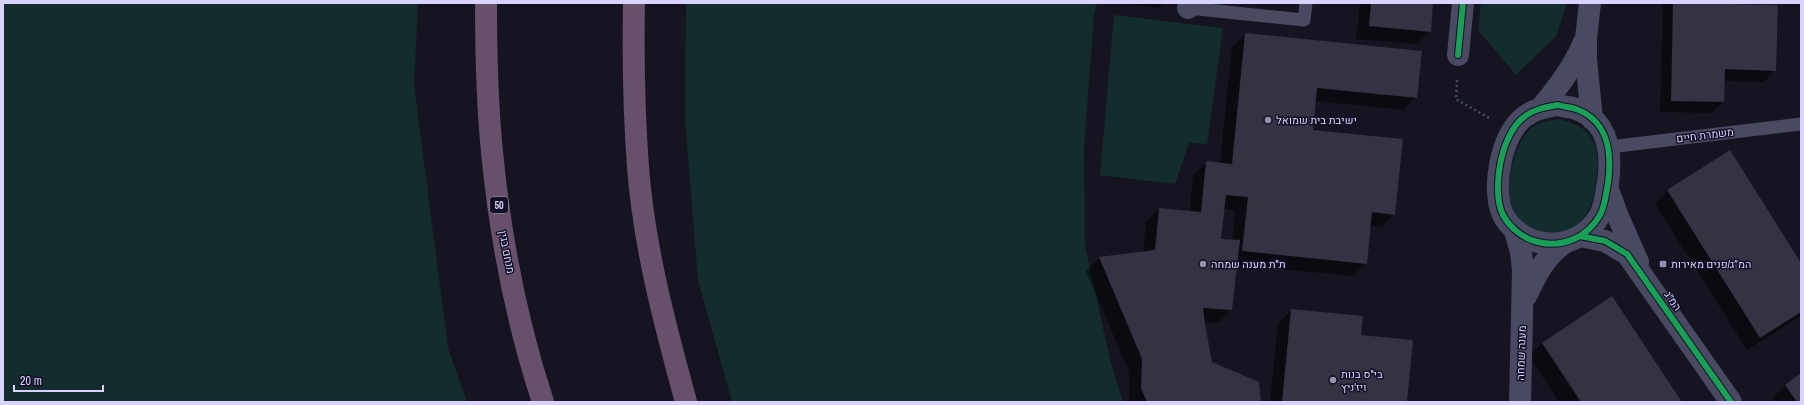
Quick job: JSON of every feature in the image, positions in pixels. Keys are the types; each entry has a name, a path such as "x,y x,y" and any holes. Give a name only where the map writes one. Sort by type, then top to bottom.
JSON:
{"highway":[{"name":"מנחם בגין","path":"486,3 487,75 492,153 503,233 534,375 543,402"},
{"path":"634,3 638,168 649,244 664,322 686,402"}],"street":[{"path":"1458,56 1463,3"},
{"path":"1590,3 1586,38 1592,119"},
{"path":"1540,108 1558,106 1577,109 1592,119 1604,134 1609,147 1610,166 1607,187 1600,215 1588,230 1572,239 1549,245 1531,241 1515,231 1504,216 1498,198 1499,179 1505,148 1512,131 1524,117 1540,108 1561,85 1576,62 1586,38"},
{"name":"המ\"ג","path":"1607,187 1619,219 1648,282"},
{"name":"מענה שמחה","path":"1515,231 1521,252 1523,271 1520,402"},
{"name":"המ\"ג","path":"1572,239 1596,238 1616,246 1626,254 1648,282 1731,402"},
{"name":"מענה שמחה","path":"1522,305 1540,267 1551,253 1572,239"}],"lane":[{"path":"1189,6 1304,20 1306,3"},
{"name":"משמרת חיים","path":"1609,147 1801,124"}],"path":[{"path":"1458,56 1456,99 1512,131"}],"green space":[{"path":"3,3 418,3 414,85 448,348 467,402 3,402"},
{"path":"686,3 1097,3 1094,15 1084,148 1085,245 1110,360 1123,402 732,402 698,280 685,121"},
{"path":"1481,3 1567,3 1556,36 1516,75 1478,30"},
{"path":"1114,15 1223,28 1207,144 1189,143 1175,184 1100,175"},
{"path":"1558,119 1581,128 1588,134 1594,142 1598,161 1596,185 1589,208 1584,218 1578,226 1570,231 1560,234 1549,234 1528,226 1516,217 1512,209 1509,190 1515,156 1524,136 1536,125"}],"building":[{"path":"1371,3 1433,3 1431,32 1369,26"},
{"path":"1673,3 1778,5 1776,71 1725,69 1724,102 1671,101"},
{"path":"1245,33 1422,51 1417,98 1317,88 1313,130 1403,139 1395,215 1372,212 1367,264 1242,251 1248,197 1226,195 1221,239 1240,240 1232,310 1203,308 1205,324 1212,362 1259,382 1261,402 1147,402 1141,388 1142,359 1099,257 1155,250 1159,208 1201,212 1206,161 1232,164"},
{"path":"1730,150 1801,263 1801,312 1760,338 1667,190"},
{"path":"1612,296 1682,402 1581,402 1542,343"},
{"path":"1291,309 1363,316 1361,335 1413,340 1407,402 1282,402"},
{"path":"1801,373 1801,402 1797,402 1785,385"}],"cycle path":[{"path":"1458,55 1463,3"},
{"path":"1558,105 1576,109 1587,114 1602,130 1606,139 1608,150 1609,172 1603,208 1595,223 1588,230 1573,239 1556,244 1547,244 1533,241 1523,236 1506,220 1500,204 1498,177 1504,149 1509,136 1516,125 1524,117 1536,110 1558,105"},
{"path":"1580,236 1605,241 1627,254 1731,402"}],"place":[{"name":"ישיבת בית שמואל","path":"1268,120"},
{"name":"ת\"ת מענה שמחה","path":"1203,264"},
{"name":"המ״ג/פנים מאירות","path":"1663,264"},
{"name":"בי\"ס בנות ויז'ניץ","path":"1333,380"}]}
